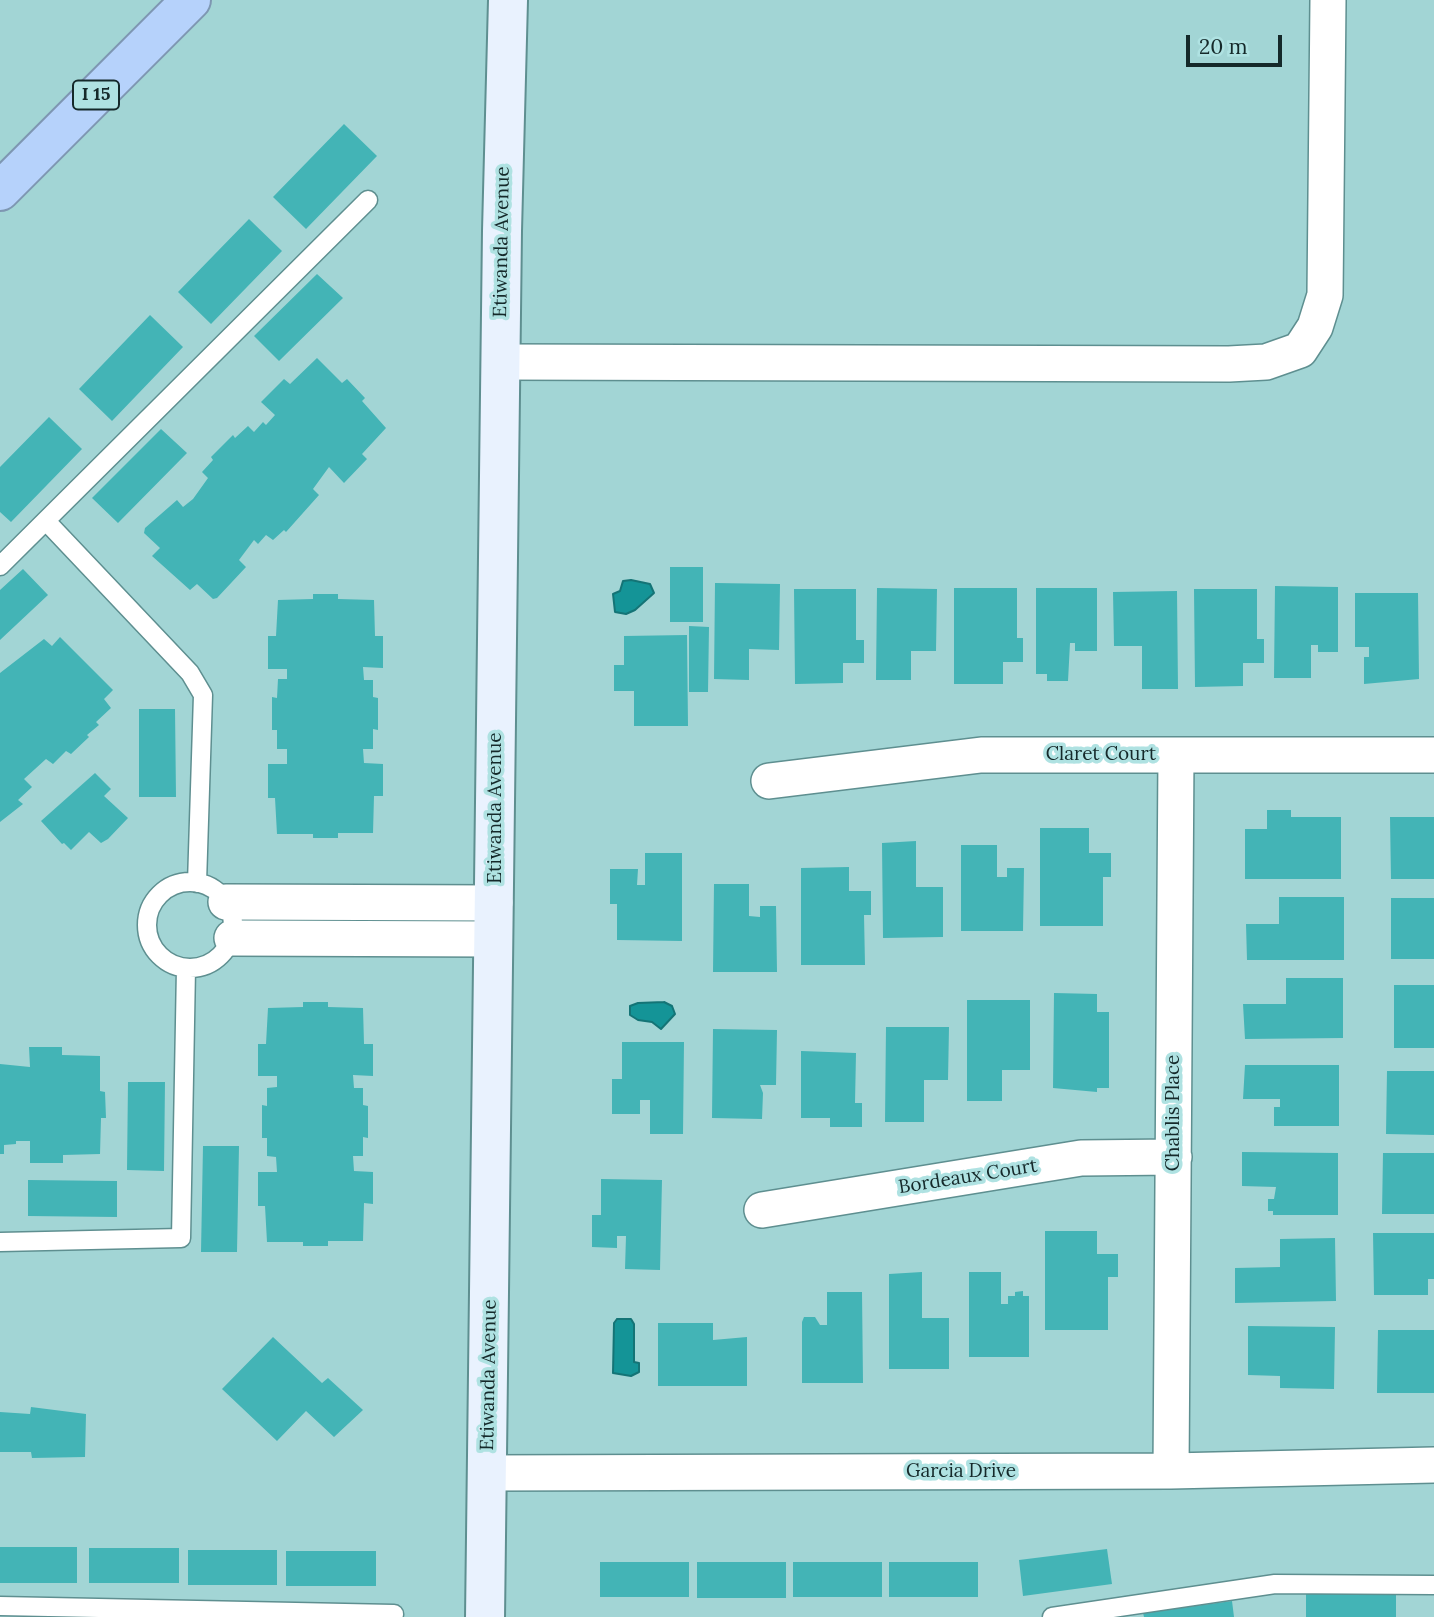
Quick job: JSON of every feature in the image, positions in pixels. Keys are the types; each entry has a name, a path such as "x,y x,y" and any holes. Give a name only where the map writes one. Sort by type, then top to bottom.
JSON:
{"highway":[{"name":"I 15","path":"0,191 191,0"}],"main road":[{"name":"Etiwanda Avenue","path":"485,1617 500,362 508,0"}],"street":[{"path":"500,362 1229,364 1266,362 1300,350 1315,327 1325,295 1328,0"},
{"name":"Claret Court","path":"769,781 981,755 1434,755"},
{"name":"Chablis Place","path":"1171,1471 1176,755"},
{"path":"226,902 495,921"},
{"path":"232,938 495,921"},
{"name":"Bordeaux Court","path":"762,1210 1081,1158 1174,1157"},
{"name":"Garcia Drive","path":"487,1473 1171,1471 1434,1465"}],"lane":[{"path":"0,566 368,200"},
{"path":"46,521 190,673 203,695 197,883"},
{"path":"184,883 197,883 208,886 226,902 234,925 232,938 215,961 186,968 163,959 149,939 147,926 153,903 161,893 184,883"},
{"path":"0,1242 181,1238 186,968"},
{"path":"1052,1617 1275,1584 1434,1585"},
{"path":"0,1606 188,1613 394,1614"}],"water":[{"path":"623,581 650,584 654,593 635,610 626,614 615,612 613,594 620,591"},
{"path":"664,1002 672,1006 675,1014 661,1029 652,1022 638,1020 630,1015 630,1006"},
{"path":"617,1319 631,1319 634,1324 634,1362 639,1363 639,1372 631,1376 613,1373 614,1323"}],"building":[{"path":"344,124 377,156 306,229 273,197"},
{"path":"249,219 282,251 211,324 178,292"},
{"path":"317,274 343,298 279,361 254,336"},
{"path":"150,315 183,347 112,421 79,389"},
{"path":"317,358 342,383 347,379 365,398 362,401 386,428 362,454 367,459 344,483 329,467 313,489 319,495 286,532 284,530 273,540 266,535 258,544 254,540 239,560 246,567 217,598 213,599 197,584 190,590 152,556 160,548 144,533 145,528 177,500 183,507 193,499 208,478 202,472 213,460 211,457 233,435 235,438 248,426 254,432 263,422 266,425 275,415 261,402 284,379 290,384"},
{"path":"49,417 82,449 11,522 0,512 0,467"},
{"path":"161,429 187,453 118,523 92,498"},
{"path":"670,567 703,567 703,622 670,622"},
{"path":"23,569 48,595 0,640 0,590"},
{"path":"715,583 780,584 779,650 749,649 749,680 714,679"},
{"path":"1275,586 1338,587 1338,652 1318,652 1318,645 1311,645 1311,678 1274,678"},
{"path":"877,588 937,589 936,651 911,651 911,680 876,680"},
{"path":"954,588 1017,588 1017,638 1023,638 1023,662 1003,662 1003,684 954,684"},
{"path":"1036,588 1097,588 1097,651 1075,651 1075,643 1070,643 1068,681 1047,681 1047,674 1036,674"},
{"path":"794,589 856,589 856,640 864,640 864,663 843,663 843,683 795,684"},
{"path":"1194,589 1257,589 1257,639 1264,639 1264,663 1243,663 1243,686 1195,687"},
{"path":"1177,591 1178,689 1142,689 1142,646 1114,646 1113,592"},
{"path":"1355,593 1418,593 1419,679 1364,684 1364,657 1369,657 1369,647 1355,647"},
{"path":"313,594 338,594 338,599 374,600 375,636 383,636 383,668 363,667 364,680 373,680 373,697 378,698 378,730 373,729 373,749 363,749 364,763 383,764 383,796 374,796 373,833 338,833 338,838 313,838 313,834 277,834 275,798 268,798 268,764 287,764 287,749 277,749 277,730 272,730 272,697 277,698 278,679 287,679 287,669 268,669 268,636 276,636 278,600 313,599"},
{"path":"689,626 709,627 708,692 689,692"},
{"path":"687,635 688,726 634,726 634,691 614,691 614,665 624,665 624,636"},
{"path":"60,637 113,690 104,699 111,708 96,722 99,725 87,735 89,737 71,754 66,751 53,764 46,759 24,779 32,787 18,800 23,804 0,822 0,673 44,639 52,646"},
{"path":"139,709 175,709 176,797 139,797"},
{"path":"95,773 111,789 104,796 128,818 101,843 89,832 71,850 41,821"},
{"path":"1267,810 1291,810 1291,817 1341,817 1341,879 1245,879 1245,829 1267,829"},
{"path":"1390,817 1434,817 1434,879 1391,879"},
{"path":"1040,828 1089,828 1089,853 1111,853 1111,877 1103,877 1103,926 1040,926"},
{"path":"916,841 916,887 943,887 943,937 883,938 882,843"},
{"path":"961,845 997,845 997,877 1007,877 1007,868 1024,868 1023,931 961,931"},
{"path":"645,853 682,853 682,941 617,940 617,904 610,904 610,869 638,869 637,885 645,885"},
{"path":"849,867 849,891 871,891 871,915 864,915 865,965 801,965 801,868"},
{"path":"714,884 749,884 749,916 760,917 760,906 776,906 777,972 713,972"},
{"path":"1279,897 1344,897 1344,960 1247,960 1246,924 1279,924"},
{"path":"1391,898 1434,898 1434,959 1391,959"},
{"path":"1286,978 1343,978 1343,1038 1245,1039 1243,1004 1286,1004"},
{"path":"1394,985 1434,985 1434,1048 1394,1048"},
{"path":"1054,993 1097,994 1097,1012 1109,1012 1109,1088 1097,1088 1097,1092 1053,1088"},
{"path":"967,1000 1030,1000 1030,1070 1002,1070 1002,1101 967,1101"},
{"path":"303,1002 328,1002 328,1007 363,1008 364,1044 373,1044 373,1076 353,1075 354,1088 363,1088 363,1105 368,1106 368,1138 363,1137 363,1156 353,1156 354,1171 373,1172 373,1204 364,1203 363,1241 328,1241 328,1246 303,1246 303,1242 267,1242 265,1206 258,1206 258,1172 277,1172 276,1157 267,1156 267,1138 262,1138 262,1105 267,1106 267,1088 277,1087 277,1076 258,1076 258,1044 266,1044 268,1008 303,1007"},
{"path":"886,1027 949,1027 948,1080 924,1080 924,1122 885,1122"},
{"path":"713,1029 777,1030 776,1085 760,1085 763,1093 762,1119 712,1118"},
{"path":"622,1042 684,1042 683,1134 650,1134 650,1100 640,1100 640,1114 612,1114 612,1079 622,1079"},
{"path":"29,1047 62,1047 62,1055 100,1056 100,1091 105,1092 106,1118 101,1118 100,1154 63,1155 63,1163 30,1163 30,1141 16,1141 16,1144 4,1145 4,1154 0,1154 0,1064 30,1067"},
{"path":"801,1051 856,1053 855,1103 862,1103 862,1127 830,1127 830,1118 801,1118"},
{"path":"1245,1065 1339,1065 1339,1126 1274,1126 1274,1107 1280,1107 1280,1099 1243,1099"},
{"path":"1387,1071 1434,1071 1434,1135 1386,1134"},
{"path":"128,1082 165,1082 164,1171 127,1170"},
{"path":"203,1146 239,1146 237,1252 201,1252"},
{"path":"1242,1152 1338,1153 1338,1215 1273,1215 1273,1211 1268,1211 1268,1199 1274,1199 1276,1187 1242,1186"},
{"path":"1383,1153 1434,1153 1434,1214 1382,1214"},
{"path":"601,1179 662,1180 660,1270 625,1269 626,1236 617,1236 617,1248 592,1247 592,1215 601,1215"},
{"path":"28,1180 117,1181 117,1217 28,1216"},
{"path":"1045,1231 1097,1231 1097,1254 1118,1254 1118,1277 1108,1277 1108,1330 1045,1330"},
{"path":"1373,1233 1434,1233 1434,1279 1428,1279 1428,1295 1374,1295"},
{"path":"1335,1238 1336,1301 1235,1303 1235,1268 1280,1267 1280,1239"},
{"path":"922,1272 922,1318 949,1318 949,1369 889,1369 889,1274"},
{"path":"969,1272 1001,1272 1001,1304 1008,1304 1008,1296 1015,1296 1015,1292 1023,1291 1023,1296 1029,1296 1029,1357 969,1357"},
{"path":"827,1292 862,1292 863,1383 802,1383 802,1322 804,1317 815,1317 820,1325 827,1325"},
{"path":"658,1323 713,1323 713,1340 747,1337 747,1386 658,1386"},
{"path":"1248,1326 1335,1327 1334,1389 1280,1388 1280,1376 1248,1375"},
{"path":"1378,1330 1434,1330 1434,1393 1377,1393"},
{"path":"273,1337 322,1383 328,1378 363,1410 334,1437 306,1411 277,1441 222,1389"},
{"path":"31,1407 86,1414 85,1457 32,1458 31,1452 0,1452 0,1412 30,1414"},
{"path":"0,1547 77,1547 77,1583 0,1583"},
{"path":"89,1548 179,1548 179,1583 89,1583"},
{"path":"1107,1549 1112,1584 1023,1596 1019,1560"},
{"path":"188,1550 277,1550 277,1585 188,1585"},
{"path":"286,1551 376,1551 376,1586 286,1586"},
{"path":"600,1562 689,1562 689,1597 600,1597"},
{"path":"697,1562 786,1562 786,1598 697,1598"},
{"path":"793,1562 882,1562 882,1597 793,1597"},
{"path":"889,1562 978,1562 978,1597 889,1597"},
{"path":"1306,1594 1396,1594 1396,1617 1306,1617"},
{"path":"1232,1601 1234,1617 1144,1617 1143,1613"}]}
